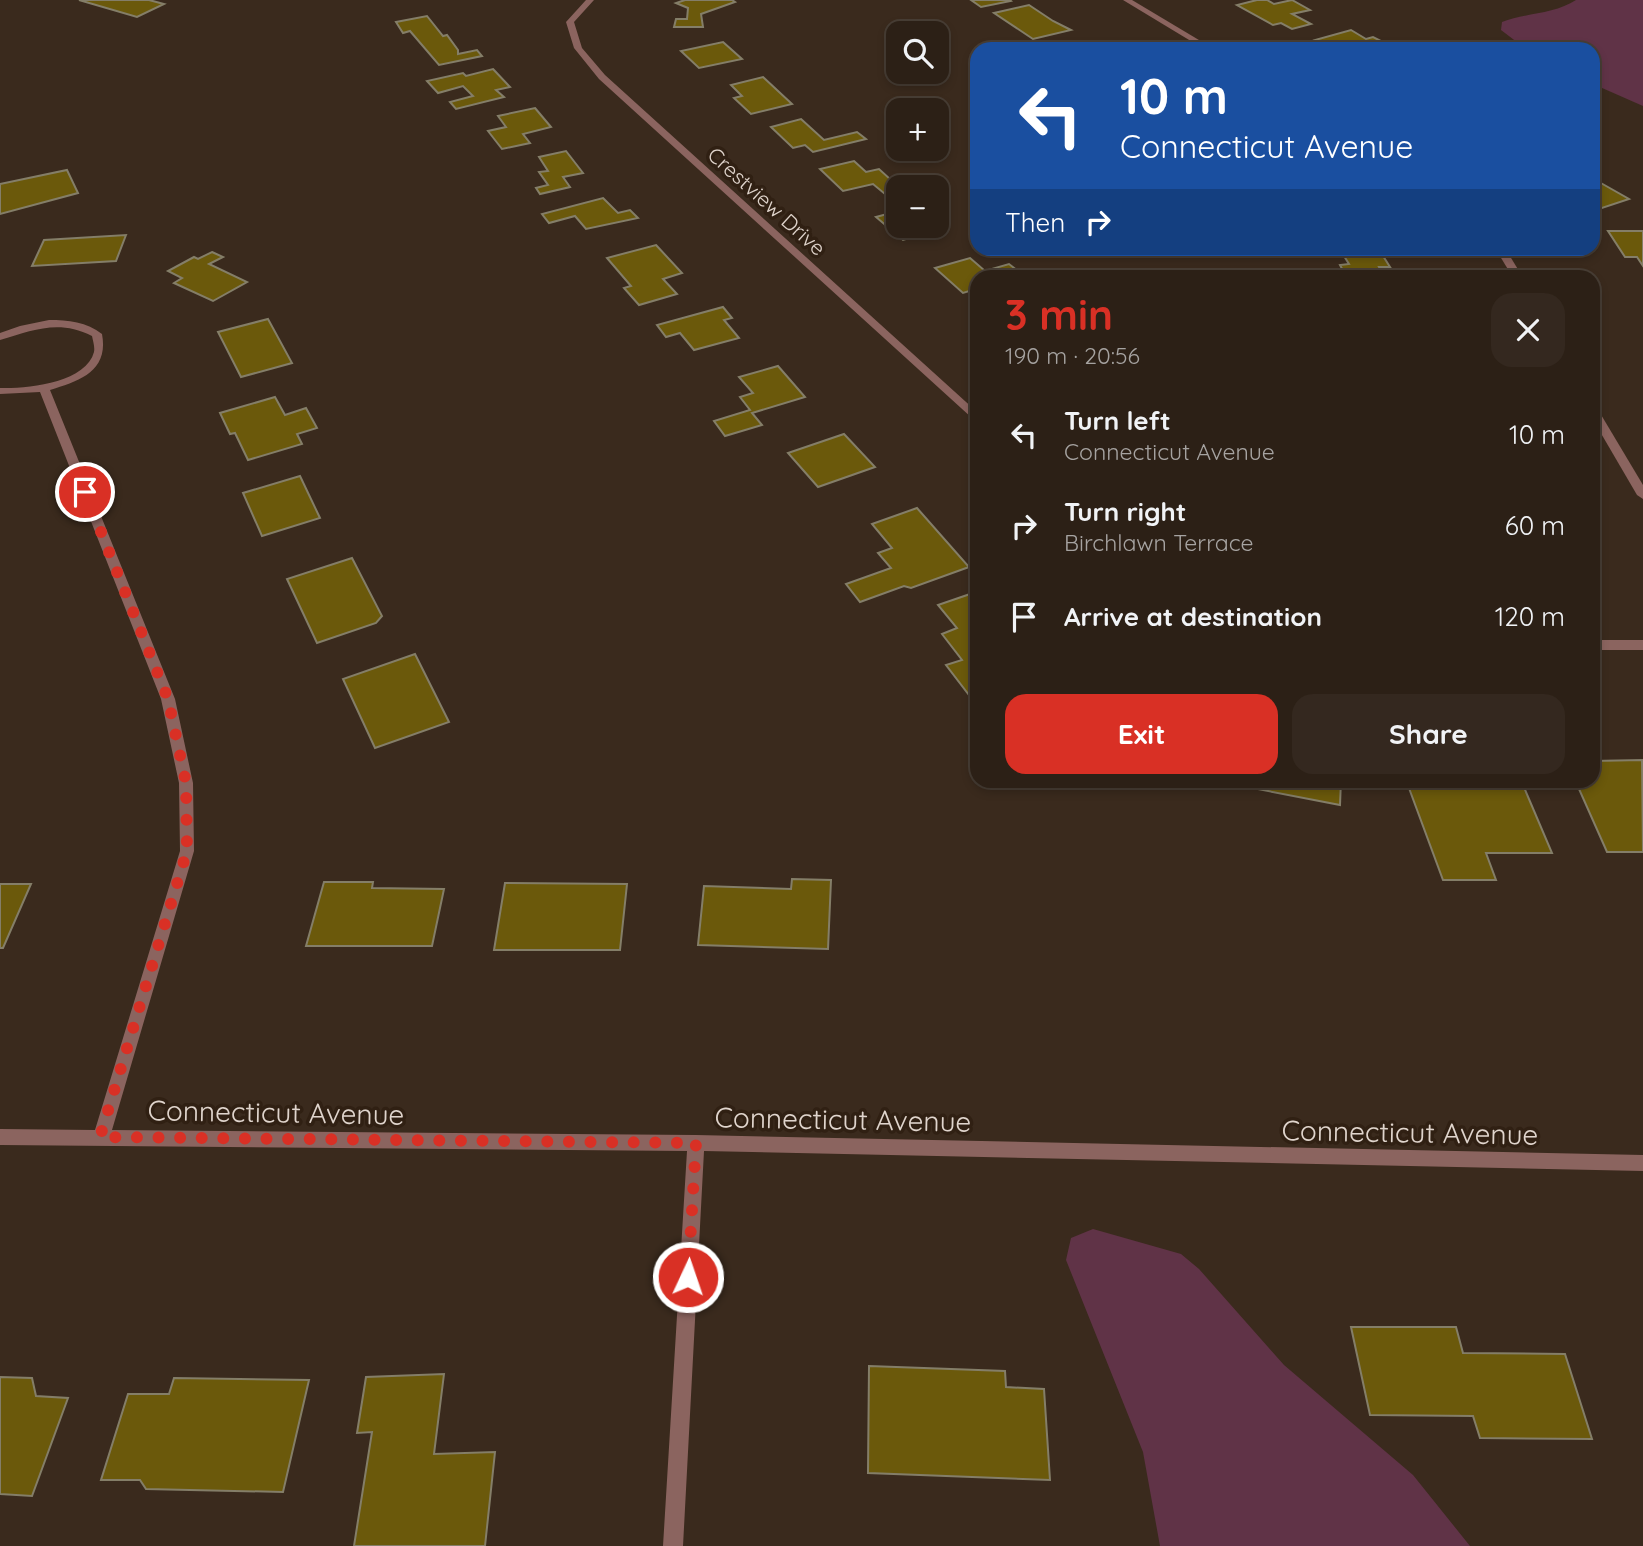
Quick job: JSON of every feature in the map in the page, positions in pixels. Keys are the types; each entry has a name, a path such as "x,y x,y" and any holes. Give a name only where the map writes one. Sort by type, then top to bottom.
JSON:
{"street":[{"name":"Crestview Drive","path":"590,0 570,22 578,48 602,77 970,411"},
{"path":"1127,0 1198,42"},
{"path":"0,337 36,324 73,324 97,334 101,343 93,364 72,378 44,389 0,391"},
{"path":"44,389 168,699 186,783 187,851 100,1137"},
{"path":"1600,422 1643,495"},
{"path":"1600,645 1643,645"},
{"name":"Connecticut Avenue","path":"0,1137 696,1143 1643,1163"},
{"path":"673,1546 696,1143"}],"shaded area":[{"path":"1576,0 1643,0 1643,106 1600,87 1600,42 1517,42 1501,30 1502,22 1568,5"},
{"path":"1093,1229 1181,1254 1199,1269 1284,1365 1413,1475 1470,1546 1160,1546 1143,1452 1066,1260 1071,1238"}],"building":[{"path":"79,0 149,0 164,4 137,17"},
{"path":"685,0 735,2 701,14 703,27 674,27 676,19 687,19 688,8 676,3"},
{"path":"971,0 1010,0 1011,1 981,7"},
{"path":"1267,0 1274,4 1292,0 1310,10 1292,14 1311,24 1292,29 1281,23 1273,25 1237,5"},
{"path":"1029,5 1071,30 1033,39 994,13"},
{"path":"427,16 443,36 447,35 458,54 477,50 482,56 439,65 410,31 403,33 396,22"},
{"path":"1351,30 1366,39 1373,37 1383,42 1319,42 1315,40"},
{"path":"723,42 742,59 699,68 681,51"},
{"path":"493,69 510,87 496,90 504,97 456,109 450,102 473,96 463,86 438,93 427,81 463,73 466,76"},
{"path":"763,77 792,104 751,114 734,98 742,96 731,85"},
{"path":"535,108 551,127 523,134 530,143 502,149 488,131 506,127 498,116"},
{"path":"801,119 824,140 857,132 866,139 813,152 805,145 793,148 771,127"},
{"path":"566,151 583,173 563,177 570,187 540,194 536,188 548,185 539,172 548,171 539,157"},
{"path":"854,161 866,172 879,169 886,175 886,194 873,184 843,191 820,169"},
{"path":"67,170 78,193 0,214 0,184"},
{"path":"1600,183 1629,199 1600,209"},
{"path":"603,198 618,213 630,210 638,218 586,229 575,216 549,223 542,214"},
{"path":"886,214 886,226 876,217"},
{"path":"1608,231 1643,231 1643,266 1637,257 1625,257"},
{"path":"126,235 116,261 32,266 44,240"},
{"path":"656,245 682,273 663,279 677,294 639,305 624,288 631,286 607,258"},
{"path":"212,252 223,257 209,264 247,282 213,301 174,283 182,278 168,271 194,257 198,259"},
{"path":"1344,256 1383,256 1390,267 1379,267 1381,270 1343,270 1340,265 1349,264"},
{"path":"970,258 984,270 970,270 970,291 963,293 935,268"},
{"path":"1009,264 1017,270 988,270"},
{"path":"723,307 732,318 724,320 739,338 694,350 680,333 666,337 657,325"},
{"path":"268,319 292,363 241,377 218,332"},
{"path":"778,366 805,397 752,413 762,425 725,436 714,421 750,410 740,397 753,393 739,377"},
{"path":"275,397 285,415 306,408 317,428 297,434 302,444 248,460 235,433 230,434 220,413"},
{"path":"844,434 875,467 818,487 788,453"},
{"path":"300,476 320,518 262,536 243,493"},
{"path":"917,508 969,567 911,588 904,586 860,602 846,584 891,568 878,553 892,548 872,524"},
{"path":"352,558 382,616 376,623 317,643 287,579"},
{"path":"970,594 969,695 946,665 962,660 942,634 957,628 938,605"},
{"path":"415,654 449,722 375,748 343,679"},
{"path":"1642,760 1643,852 1607,852 1579,788 1600,788 1600,761"},
{"path":"1252,788 1341,788 1340,805"},
{"path":"1409,788 1524,788 1552,853 1486,853 1496,880 1443,880"},
{"path":"792,879 831,880 828,949 698,945 704,886 791,889"},
{"path":"324,882 373,882 372,888 444,889 432,946 306,946"},
{"path":"505,883 627,884 620,950 494,950"},
{"path":"0,884 31,884 3,948 0,948"},
{"path":"1351,1327 1456,1327 1463,1353 1565,1354 1592,1439 1480,1438 1473,1416 1370,1415"},
{"path":"869,1366 1005,1371 1006,1387 1044,1389 1050,1480 868,1473"},
{"path":"444,1374 434,1454 495,1452 485,1546 354,1546 372,1432 357,1433 366,1377"},
{"path":"0,1377 32,1378 36,1396 68,1398 32,1496 0,1494"},
{"path":"174,1378 309,1380 283,1492 146,1489 140,1480 101,1480 128,1394 169,1394"}],"route":[{"path":"85,492 168,699 186,783 187,851 100,1137 696,1143 688,1277"}]}
